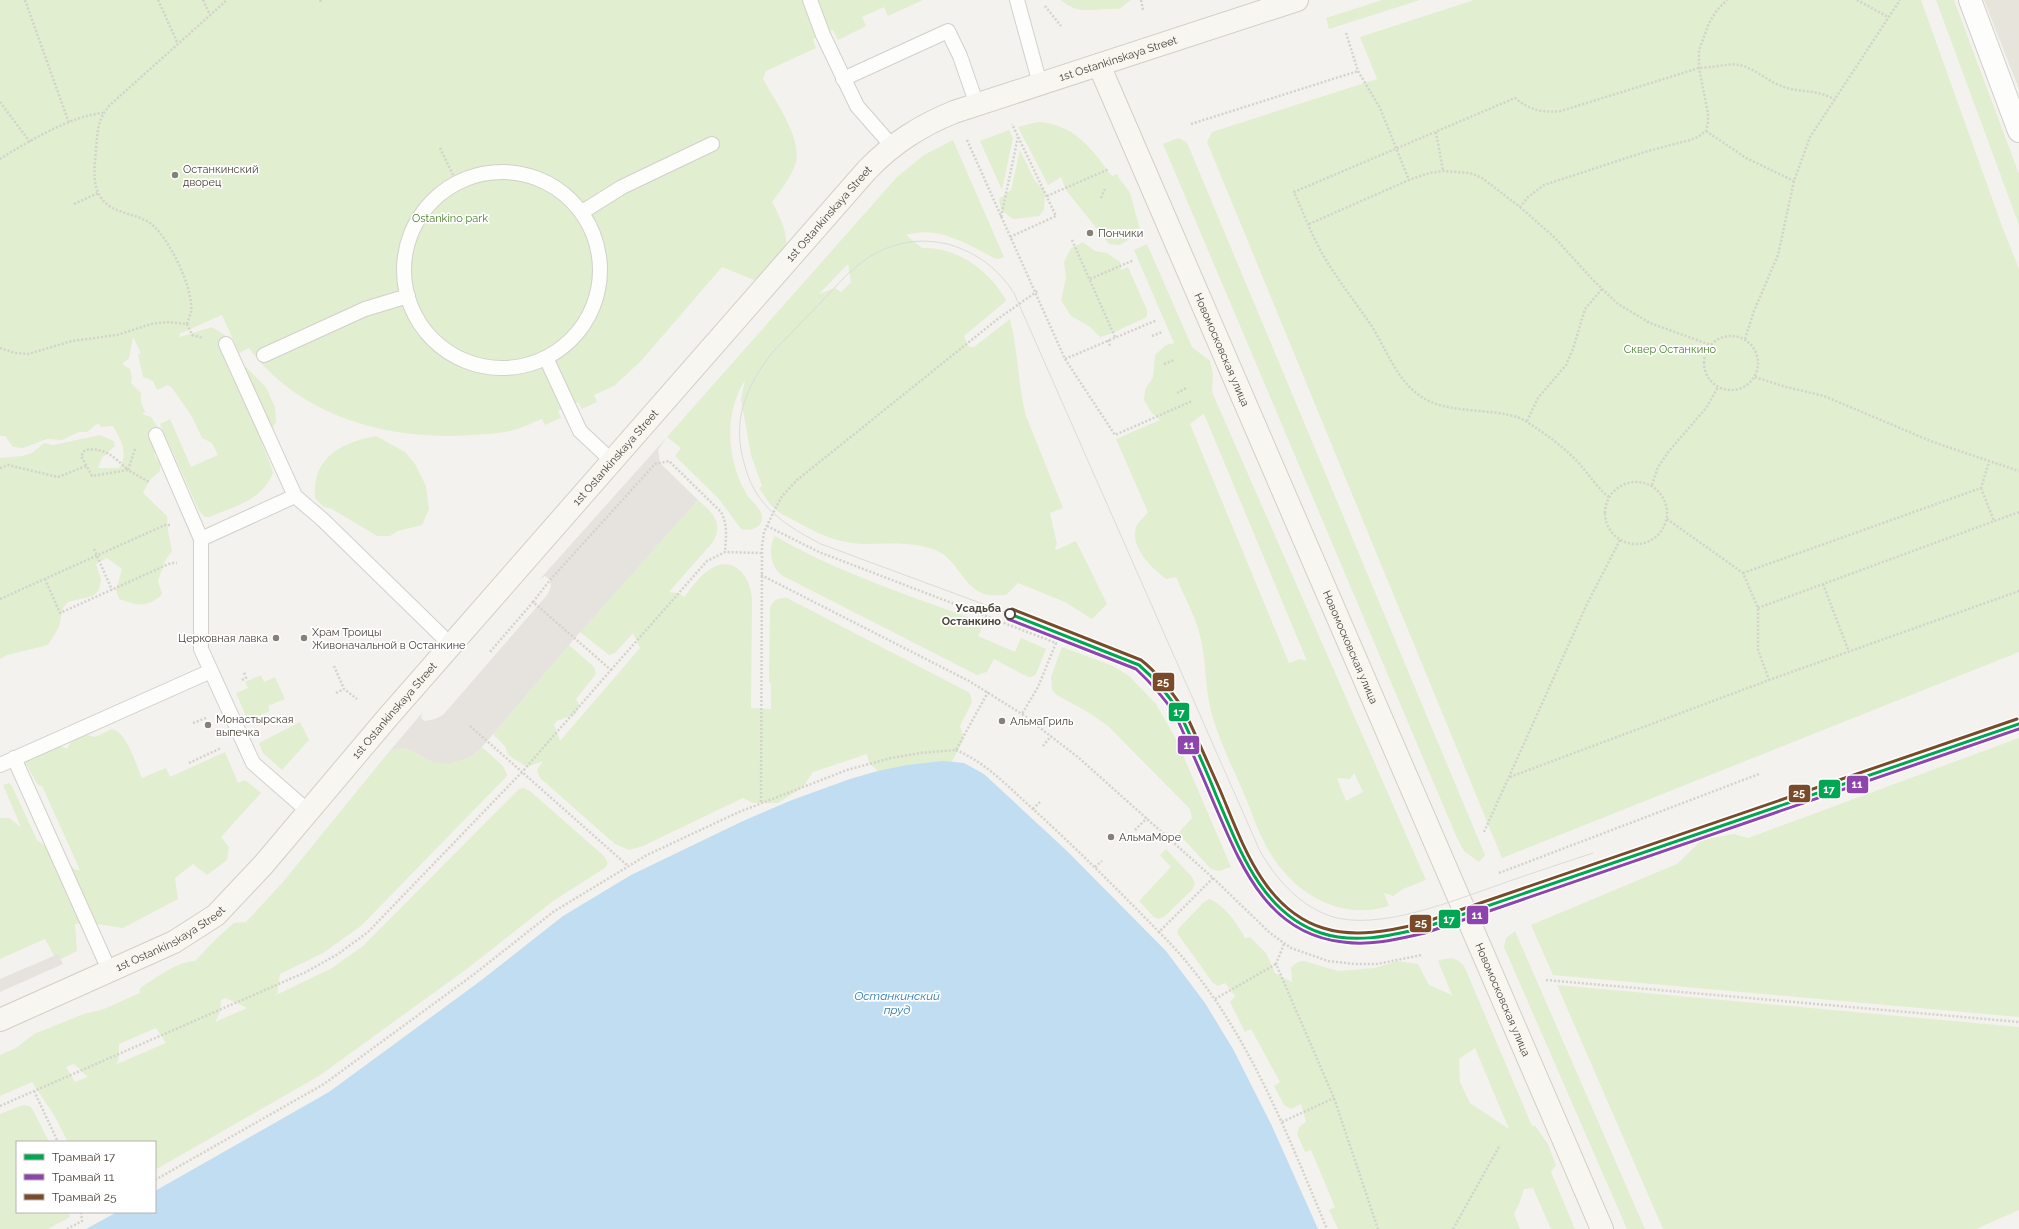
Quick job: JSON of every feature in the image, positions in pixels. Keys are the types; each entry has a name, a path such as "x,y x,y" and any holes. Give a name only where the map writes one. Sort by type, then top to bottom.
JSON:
{"street":[{"name":"1st Ostankinskaya Street","path":"0,1020 174,942 216,915 259,870 451,645 612,460 867,170 892,146 932,121 1297,0"},
{"path":"1970,0 2019,131"},
{"name":"Новомосковская улица","path":"1099,65 1602,1229"}],"lane":[{"path":"810,0 843,79 857,106 892,146"},
{"path":"1018,0 1040,84"},
{"path":"843,79 948,31 962,62 977,105"},
{"path":"582,212 622,187 712,144"},
{"path":"502,172 532,176 560,190 582,212 590,225 600,254 601,270 596,300 591,314 573,339 546,358 519,368 503,369 480,366 459,359 445,351 423,329 415,316 408,296 404,271 405,256 414,226 432,202 457,183 471,177 502,172"},
{"path":"264,356 365,309 408,296"},
{"path":"226,344 295,496 323,520 451,645"},
{"path":"546,358 580,431 612,460"},
{"path":"156,435 199,534 201,563 201,649 253,763 308,812"},
{"path":"199,534 295,496"},
{"path":"0,765 211,671"},
{"path":"14,758 110,972"}],"path":[{"path":"26,0 69,124"},
{"path":"158,0 178,44"},
{"path":"203,0 210,15"},
{"path":"0,348 15,353 28,354 72,341 117,335 151,324 167,322 187,324 191,312 186,283 177,260 166,241 151,224 137,216 122,212 110,206 102,200 98,193 94,169 99,122 103,113 227,0"},
{"path":"1044,0 1046,8 1061,26"},
{"path":"1141,0 1143,10"},
{"path":"1520,207 1528,197 1544,185 1648,150 1690,140 1698,137 1706,131 1708,113 1699,68 1699,50 1706,30 1717,10 1727,0"},
{"path":"1857,0 1888,18"},
{"path":"1745,339 1754,311 1778,255 1794,181 1810,137 1900,0"},
{"path":"1346,33 1358,71 1380,108 1409,180"},
{"path":"1609,497 1599,490 1586,471 1565,448 1527,421 1509,415 1458,410 1445,407 1425,398 1408,386 1399,376 1370,324 1326,260 1294,192 1515,98 1535,110 1548,112 1561,111 1699,68 1739,65 1782,86 1797,90 1816,92 1835,100"},
{"path":"1191,124 1358,71"},
{"path":"0,102 30,142"},
{"path":"0,159 50,131 91,115 103,113"},
{"path":"1010,236 1056,216 1012,124"},
{"path":"1706,131 1746,158 1794,181"},
{"path":"1436,132 1443,171"},
{"path":"1001,217 1018,137"},
{"path":"967,140 1065,359 1115,435 1192,401"},
{"path":"440,148 457,183"},
{"path":"1047,196 1109,170"},
{"path":"1309,224 1409,180 1429,173 1443,171 1470,173 1482,178 1520,207 1554,238 1618,304 1637,317 1711,345"},
{"path":"1101,198 1105,189"},
{"path":"74,204 98,193"},
{"path":"1072,240 1115,337"},
{"path":"1090,279 1134,260"},
{"path":"1527,421 1538,398 1566,366 1573,349 1585,309 1602,289"},
{"path":"761,802 762,553 767,526 782,496 811,467 999,318 1034,292 1039,290"},
{"path":"1065,359 1156,320"},
{"path":"1152,336 1162,332"},
{"path":"1737,336 1745,339 1757,352 1758,369 1755,376 1750,384 1743,388 1726,390 1718,387 1706,374 1704,357 1711,345 1720,338 1737,336"},
{"path":"1108,340 1110,346"},
{"path":"1164,364 1174,360"},
{"path":"1755,376 1786,387 1824,396 1933,442 2019,471"},
{"path":"1652,485 1658,467 1668,451 1706,408 1718,387"},
{"path":"1177,392 1186,388"},
{"path":"1143,418 1144,422"},
{"path":"128,470 92,476 81,456 85,450 96,448 113,456 128,470 184,501"},
{"path":"490,652 550,580 655,464 669,462 721,512 726,520 727,529 725,552"},
{"path":"1989,462 1981,488 1994,521"},
{"path":"0,468 8,465 58,477 86,466"},
{"path":"1628,482 1643,482 1652,485 1660,491 1668,509 1664,528 1649,542 1634,544 1620,540 1612,534 1607,525 1605,506 1609,497 1615,489 1628,482"},
{"path":"1743,573 1981,488"},
{"path":"1758,608 2019,512"},
{"path":"1667,519 1743,573 1758,608 1758,650 1769,680"},
{"path":"0,599 165,525 199,534"},
{"path":"767,526 819,552 1056,643 1038,687 1022,714"},
{"path":"1484,832 1587,604 1620,540"},
{"path":"94,549 112,590"},
{"path":"0,1106 300,974 338,954 368,932 522,772 691,576 707,561 725,552 762,553"},
{"path":"44,579 60,613 172,563 201,563"},
{"path":"761,575 988,692 1022,714 1080,758 1214,878 1256,920 1284,944 1301,953 1338,963 1377,964 1422,955"},
{"path":"1823,584 1848,652"},
{"path":"1510,776 1769,680 2019,591"},
{"path":"533,602 611,670"},
{"path":"334,666 344,689 356,699"},
{"path":"244,672 246,676"},
{"path":"336,693 344,689"},
{"path":"956,750 988,692"},
{"path":"470,726 628,866"},
{"path":"1043,746 1051,736"},
{"path":"189,763 223,748"},
{"path":"156,1179 329,1080 473,975 553,912 646,855 761,802 847,770 876,762 920,753 956,750 975,758 1033,809 1095,867 1173,945 1215,999 1246,1052 1282,1122 1327,1229"},
{"path":"1499,873 1759,774"},
{"path":"1033,809 1040,802"},
{"path":"1135,830 1147,818"},
{"path":"1095,867 1102,861"},
{"path":"1159,932 1214,878"},
{"path":"1215,999 1276,964 1284,944"},
{"path":"1276,964 1334,1098 1378,1229"},
{"path":"1546,980 2019,1022"},
{"path":"34,1091 58,1141"},
{"path":"1282,1122 1334,1098"},
{"path":"1453,1229 1500,1145"},
{"path":"67,1229 82,1222 81,1213"}],"shaded area":[{"path":"1984,0 2019,0 2019,89"},
{"path":"667,437 658,450 660,463 698,500 575,638 482,747 470,757 448,764 433,762 406,748 394,749 388,753 422,713 421,718 425,721 435,719 443,715 547,595 551,587 550,580 545,576 540,579"},
{"path":"58,954 63,964 0,992 0,979"}],"green space":[{"name":"Ostankino park","path":"0,0 923,0 888,16 884,7 862,17 866,26 838,40 833,30 813,39 816,48 766,71 763,79 787,121 792,133 797,155 795,165 785,185 772,202 784,227 786,237 786,247 782,255 767,272 754,280 722,267 641,361 614,386 594,395 597,402 582,409 578,402 558,411 561,418 545,425 542,419 520,428 494,434 440,436 409,434 348,420 293,392 270,372 249,348 239,353 222,315 179,334 180,337 212,327 226,336 237,358 266,387 275,408 276,422 265,441 262,443 273,472 269,482 255,496 237,506 209,517 205,517 199,511 160,424 170,419 191,467 218,455 212,443 202,438 191,415 172,388 168,385 157,390 153,381 143,377 138,355 141,353 133,337 129,358 122,364 130,369 132,377 131,383 141,393 141,402 145,412 142,414 151,417 163,435 154,455 160,464 160,471 150,480 143,493 167,516 172,551 165,561 158,581 162,594 157,599 147,604 136,604 119,599 116,590 122,569 107,558 96,564 101,579 99,590 93,596 68,602 63,608 59,627 48,645 7,655 0,659 0,458 22,456 32,453 44,443 53,445 100,435 114,441 115,446 102,458 98,468 119,468 122,463 124,452 119,436 113,426 101,427 98,423 87,432 79,432 62,440 47,439 23,448 13,447 5,436 0,436"},
{"path":"1061,0 1131,0 1119,9 1081,10 1068,5"},
{"path":"1382,0 1420,0 1329,29 1326,18"},
{"name":"Сквер Останкино","path":"1474,0 1921,0 2002,226 2019,269 2019,652 1502,858 1207,142 1212,132 1377,79 1360,37"},
{"path":"1936,0 1954,0 2019,174 2019,225"},
{"path":"1038,122 1061,127 1071,132 1088,146 1110,174 1113,176 1117,174 1131,196 1140,228 1137,229 1138,234 1120,245 1109,244 1066,190 1061,177 1048,185 1018,127"},
{"path":"1009,130 1013,138 1002,190 980,141"},
{"path":"1179,138 1188,145 1485,855 1479,862 1464,851 1457,838 1163,144"},
{"path":"953,140 1004,257 999,259 994,258 963,242 941,234 929,232 906,235 922,248 947,251 970,262 980,269 998,287 1005,298 1006,301 964,336 969,347 974,347 1010,319 1026,416 1063,508 1050,513 1057,544 1055,548 1056,550 1076,541 1107,604 1092,619 1065,602 1018,583 1006,595 984,594 970,585 949,559 935,550 908,544 863,544 845,542 821,534 779,512 770,504 759,488 762,486 751,455 741,399 745,380 733,408 730,438 735,468 740,482 747,495 761,512 762,518 760,525 748,530 741,529 719,499 675,456 681,448 667,437 897,177 924,155","holes":["848,264 851,282 841,292 835,288 819,294"]},
{"path":"1020,150 1035,181 1045,191 1044,210 1039,216 1013,219 1001,210 999,199 1011,190"},
{"path":"1083,242 1095,251 1107,253 1120,262 1121,270 1128,267 1147,310 1147,317 1100,337 1089,326 1071,316 1061,300 1066,278 1064,262 1071,248"},
{"path":"1147,244 1192,347 1210,361 1213,374 1212,392 1426,880 1403,889 1393,896 1384,893 1389,906 1371,910 1353,910 1336,907 1306,892 1292,881 1280,868 1270,853 1258,829 1216,728 1208,698 1202,645 1198,628 1192,613 1176,577 1166,579 1149,563 1139,550 1135,535 1136,527 1148,512 1116,439 1160,420 1151,412 1144,400 1145,390 1153,377 1155,355 1166,345 1174,343 1134,250","holes":["1204,414 1307,661 1300,659 1289,663 1190,424","1354,773 1363,792 1346,801 1337,778 1350,779"]},
{"path":"376,436 405,452 415,464 426,486 429,509 422,525 398,531 390,536 377,536 332,509 324,507 315,498 315,484 318,472 331,454 351,443"},
{"path":"698,500 708,509 715,519 717,524 716,536 712,543 669,592 679,593 684,597 696,581 712,568 720,565 728,564 740,571 745,577 749,583 752,599 751,708 771,709 771,684 769,682 770,609 772,603 776,600 787,598 970,693 972,702 960,726 964,739 948,769 878,771 869,763 867,754 813,772 803,787 778,803 753,803 743,798 643,846 629,850 615,844 540,778 537,770 543,761 527,767 508,755 505,746 493,734 569,645 594,667 596,674 576,699 579,705 576,714 557,721 554,724 560,741 640,648 633,633 615,653 609,655 580,632"},
{"path":"775,536 800,550 851,573 984,623 978,636 1015,652 1021,638 1046,649 1036,674 1032,677 1028,677 994,659 987,672 977,675 783,576 779,573 773,563 772,558 771,546"},
{"path":"1062,647 1113,666 1129,676 1156,704 1177,741 1231,867 1219,871 1211,869 1179,834 1192,818 1190,809 1108,726 1091,714 1057,695 1052,690 1051,677"},
{"path":"261,675 264,682 275,677 285,699 268,706 270,711 248,721 236,693 248,688 245,682"},
{"path":"300,722 309,740 282,770 263,753 259,743"},
{"path":"112,729 117,731 127,742 142,778 166,768 170,777 225,752 238,783 245,780 261,793 221,837 229,847 227,860 207,875 193,864 175,878 178,899 123,928 90,923 75,924 77,951 57,961 45,939 0,959 0,818 9,818 21,827 3,785 9,783 12,786 37,840 76,870 80,870 42,786 38,785 25,762 29,751 54,742 67,749 71,741 80,733 95,737"},
{"path":"2019,738 2019,1017 1553,975 1531,925 1677,864 1702,840 1734,834 1748,838"},
{"path":"482,747 503,766 507,775 361,926 323,953 280,974 277,994 274,996 332,968 363,946 519,789 524,788 531,792 604,856 608,863 605,868 553,901 468,968 319,1076 156,1169 156,1141 67,1141 54,1115 32,1082 0,1096 0,1055 16,1048 34,1034 84,1014 104,1009 140,993 140,988 166,971 181,964 195,961 234,923 246,922 283,882 388,753 394,749 406,748 433,762 470,757","holes":["226,998 247,1008 215,1022 220,1012 221,1000","156,1028 166,1043 117,1064 119,1044","74,1064 88,1077 75,1082 66,1067"]},
{"path":"1166,849 1192,877 1195,883 1193,889 1165,916 1159,919 1154,917 1139,901 1171,867 1160,855"},
{"path":"1209,899 1220,905 1239,927 1245,938 1250,937 1266,953 1275,973 1292,982 1291,967 1298,962 1304,961 1338,971 1375,968 1397,961 1418,964 1429,985 1452,995 1438,961 1453,959 1463,964 1532,1126 1535,1126 1548,1144 1556,1165 1551,1172 1575,1229 1551,1229 1533,1188 1524,1189 1514,1214 1520,1229 1338,1229 1329,1210 1335,1207 1311,1150 1305,1152 1297,1134 1299,1127 1306,1122 1301,1104 1291,1109 1284,1105 1274,1086 1280,1082 1251,1029 1245,1032 1230,1002 1235,996 1225,983 1218,986 1213,983 1177,933 1179,928 1204,902","holes":["1475,1048 1509,1129 1470,1103 1460,1082 1459,1059"]},
{"path":"1515,931 1645,1229 1627,1229 1504,947 1506,938"},
{"path":"1557,985 2019,1027 2019,1210 1976,1229 1663,1229"},
{"path":"23,1105 30,1106 48,1141 16,1141 16,1213 69,1213 70,1217 48,1229 0,1229 0,1114"}],"water":[{"name":"Останкинский пруд","path":"943,761 964,763 984,774 1067,851 1166,951 1205,1003 1233,1049 1272,1126 1318,1229 86,1229 115,1213 156,1213 156,1190 329,1092 479,982 563,916 631,875 743,821 792,800 850,779 907,765"}],"tram line":[{"path":"1010,614 813,540 797,531 768,508 756,493 746,471 741,450 740,435 740,420 743,406 754,379 772,353 857,266 868,257 907,242 935,242 949,244 962,249 978,257 997,272 1014,293 1260,851 1273,871 1289,890 1308,905 1330,916 1349,920 1370,920 1416,912 1462,898 1593,853"},
{"name":"25","path":"1012,609 1141,660 1153,671 1170,690 1184,710 1246,852 1270,890 1285,906 1302,919 1323,928 1347,933 1385,931 1422,923 2017,719"},
{"name":"17","path":"1010,614 1139,665 1145,670 1166,693 1179,712 1244,857 1267,895 1300,924 1321,933 1346,938 1372,938 1423,928 2019,724"},
{"name":"11","path":"1008,619 1136,669 1142,674 1175,714 1223,825 1246,871 1259,892 1275,910 1294,925 1316,936 1343,942 1364,943 1395,940 1425,933 2019,729"}],"place":[{"name":"Останкинский дворец","path":"175,175"},
{"name":"Пончики","path":"1090,233"},
{"name":"Усадьба Останкино","path":"1010,614"},
{"name":"Церковная лавка","path":"276,638"},
{"name":"Храм Троицы Живоначальной в Останкине","path":"304,638"},
{"name":"АльмаГриль","path":"1002,721"},
{"name":"Монастырская выпечка","path":"208,725"},
{"name":"АльмаМоре","path":"1111,837"}]}
